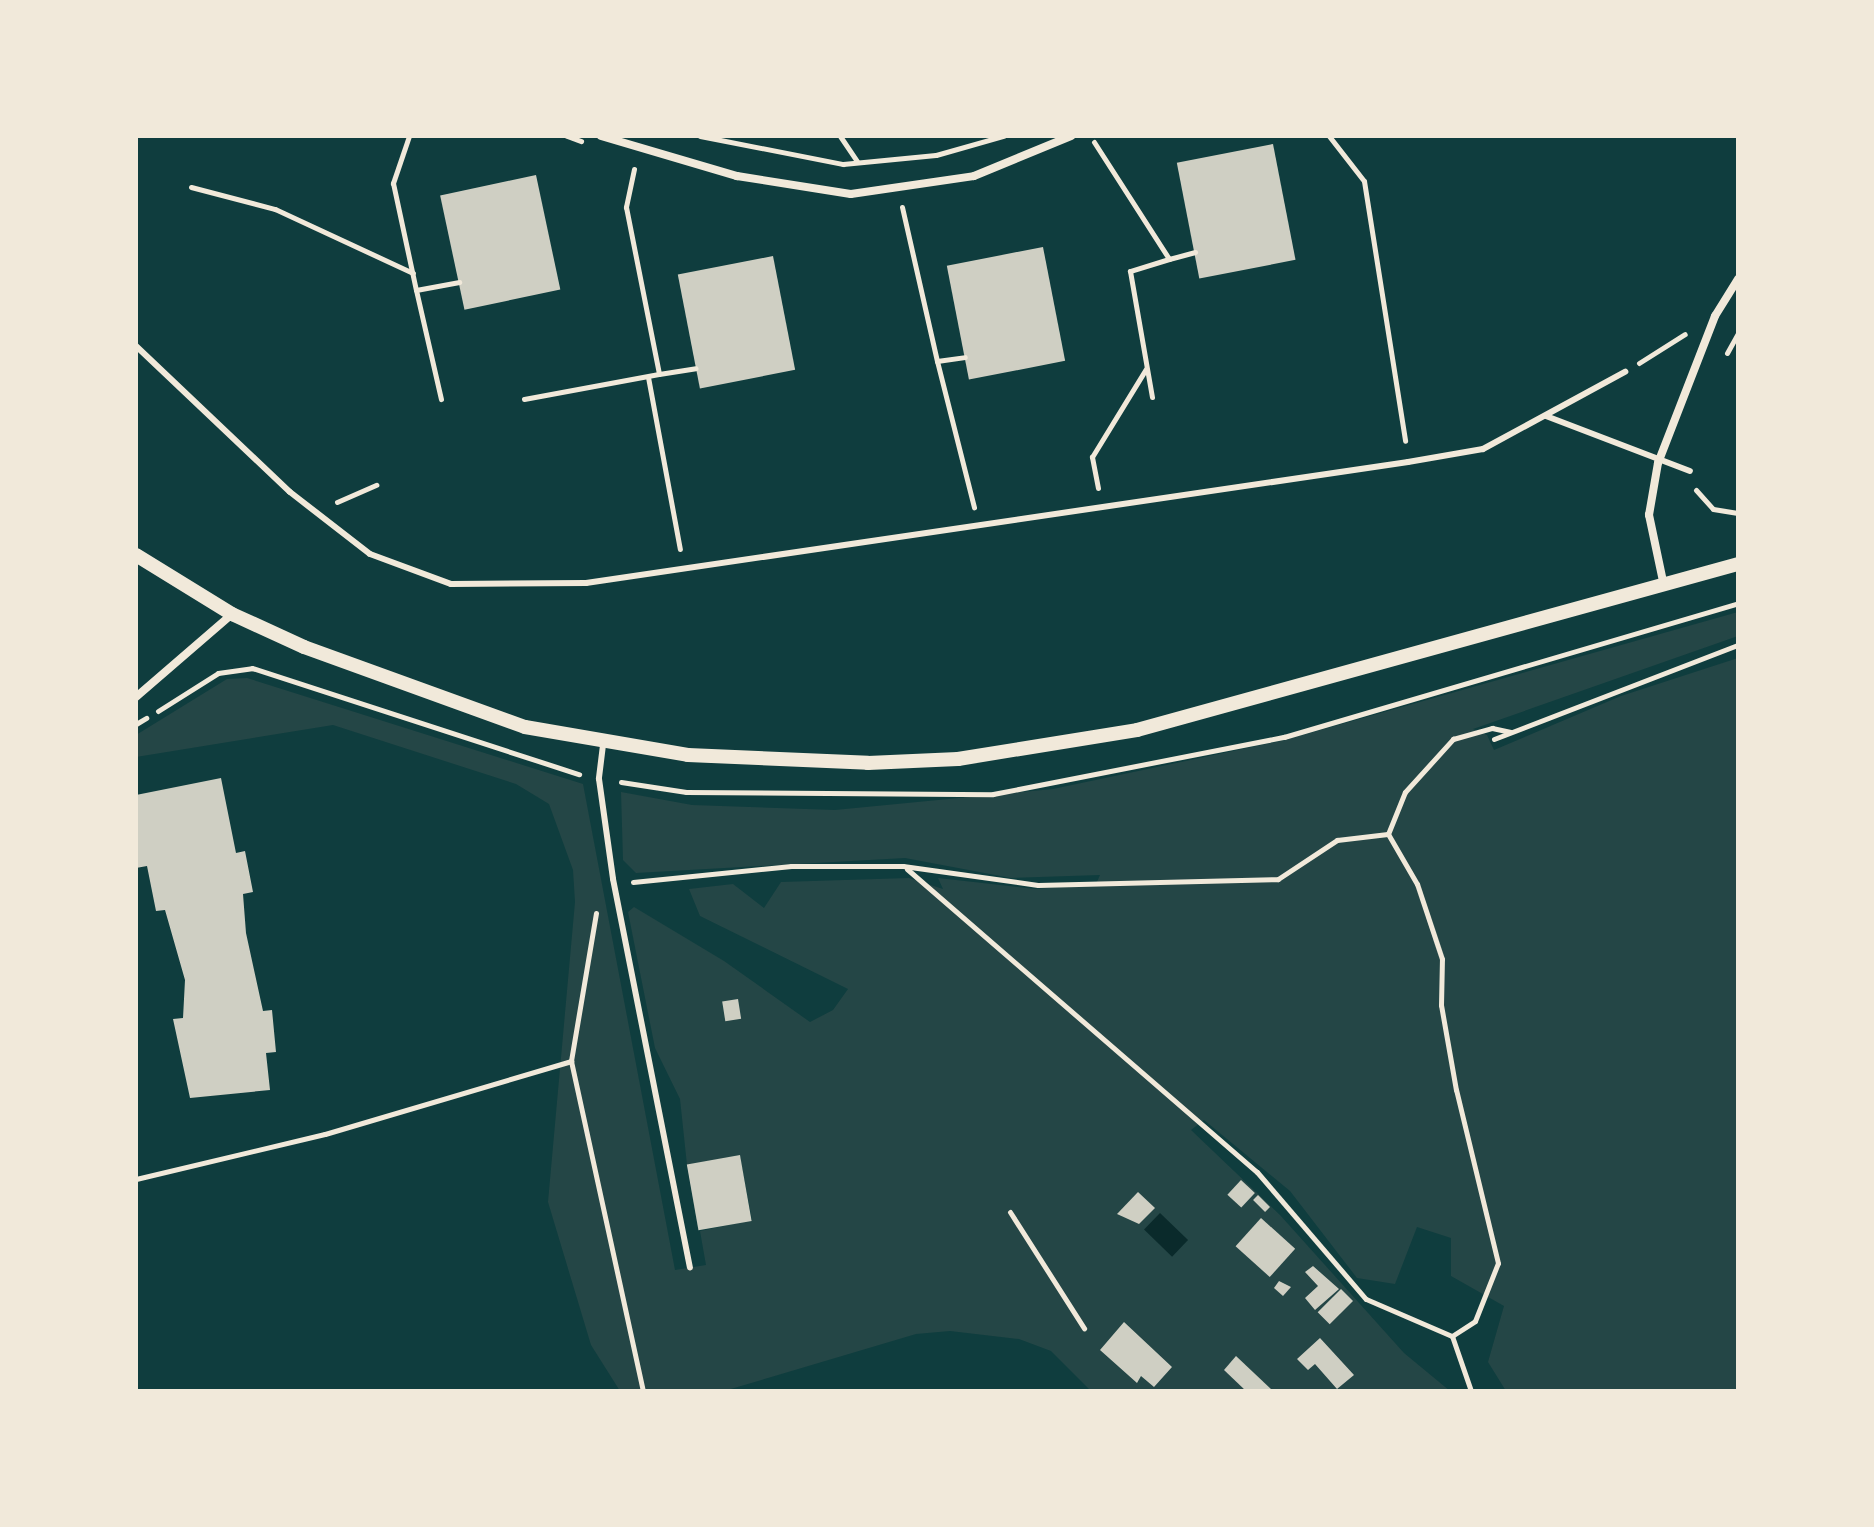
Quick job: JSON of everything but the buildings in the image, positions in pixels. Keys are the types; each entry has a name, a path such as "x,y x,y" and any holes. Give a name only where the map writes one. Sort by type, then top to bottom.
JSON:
{"street":[{"path":"601,136 737,176 851,194 974,176 1071,136"},
{"path":"1664,587 1649,515 1658,463 1715,316 1738,279"},
{"path":"136,555 232,614 450,704 603,745 868,763 1048,747 1234,708 1738,564"},
{"path":"136,697 232,614"}],"lane":[{"path":"136,346 315,512 370,554 451,584 586,583 978,528 1483,449 1625,372"},
{"path":"1546,416 1658,463 1690,471"},
{"path":"603,745 599,779 613,879 690,1267"}],"path":[{"path":"409,136 393,183 441,399"},
{"path":"700,136 858,162 936,155 1003,136"},
{"path":"840,136 858,162"},
{"path":"1329,136 1364,181 1408,462"},
{"path":"1094,142 1169,259"},
{"path":"640,149 626,207 659,374"},
{"path":"191,187 275,209 413,273"},
{"path":"901,202 937,361 954,405 978,528"},
{"path":"1152,397 1130,271 1195,252"},
{"path":"416,290 459,282"},
{"path":"1625,372 1715,316"},
{"path":"1723,361 1738,333"},
{"path":"937,361 965,357"},
{"path":"524,399 696,368"},
{"path":"1102,509 1092,457 1147,368"},
{"path":"648,377 664,486 686,569"},
{"path":"1690,471 1702,500 1738,513"},
{"path":"315,512 376,485"},
{"path":"1494,739 1738,645"},
{"path":"136,724 218,673 252,668"},
{"path":"1388,834 1405,792 1453,739 1492,728 1511,732"},
{"path":"643,1391 571,1061 598,905 613,879 647,883 791,866 903,866 1038,885 1263,880 1278,879 1337,840 1388,834"},
{"path":"1388,834 1417,884 1442,959 1441,1005 1456,1090 1498,1263 1475,1321 1452,1336"},
{"path":"903,866 1257,1172 1366,1299 1452,1336 1471,1391"},
{"path":"136,1179 325,1134 571,1061"},
{"path":"1010,1212 1084,1328"}],"shaded area":[{"path":"1738,612 1738,636 1473,729 1487,735 1494,750 1621,696 1738,658 1738,1391 1506,1391 1488,1362 1504,1306 1451,1276 1451,1238 1417,1227 1395,1284 1357,1278 1290,1191 1204,1120 1191,1130 1280,1215 1404,1353 1450,1391 1091,1391 1051,1351 1019,1339 950,1331 916,1334 724,1391 620,1391 591,1345 548,1202 575,902 573,870 549,804 516,784 333,725 136,757 136,735 227,679 247,678 583,784 675,1270 706,1265 700,1231 752,1220 740,1155 687,1165 680,1099 655,1048 628,912 634,907 724,961 810,1022 833,1010 848,989 700,916 689,889 733,884 764,908 781,882 909,878 943,889 938,878 1036,889 1096,884 1100,875 1011,878 905,858 636,873 623,860 621,792 692,805 835,810 1053,789 1285,740"},
{"path":"1160,1213 1188,1240 1172,1257 1144,1230"}]}
